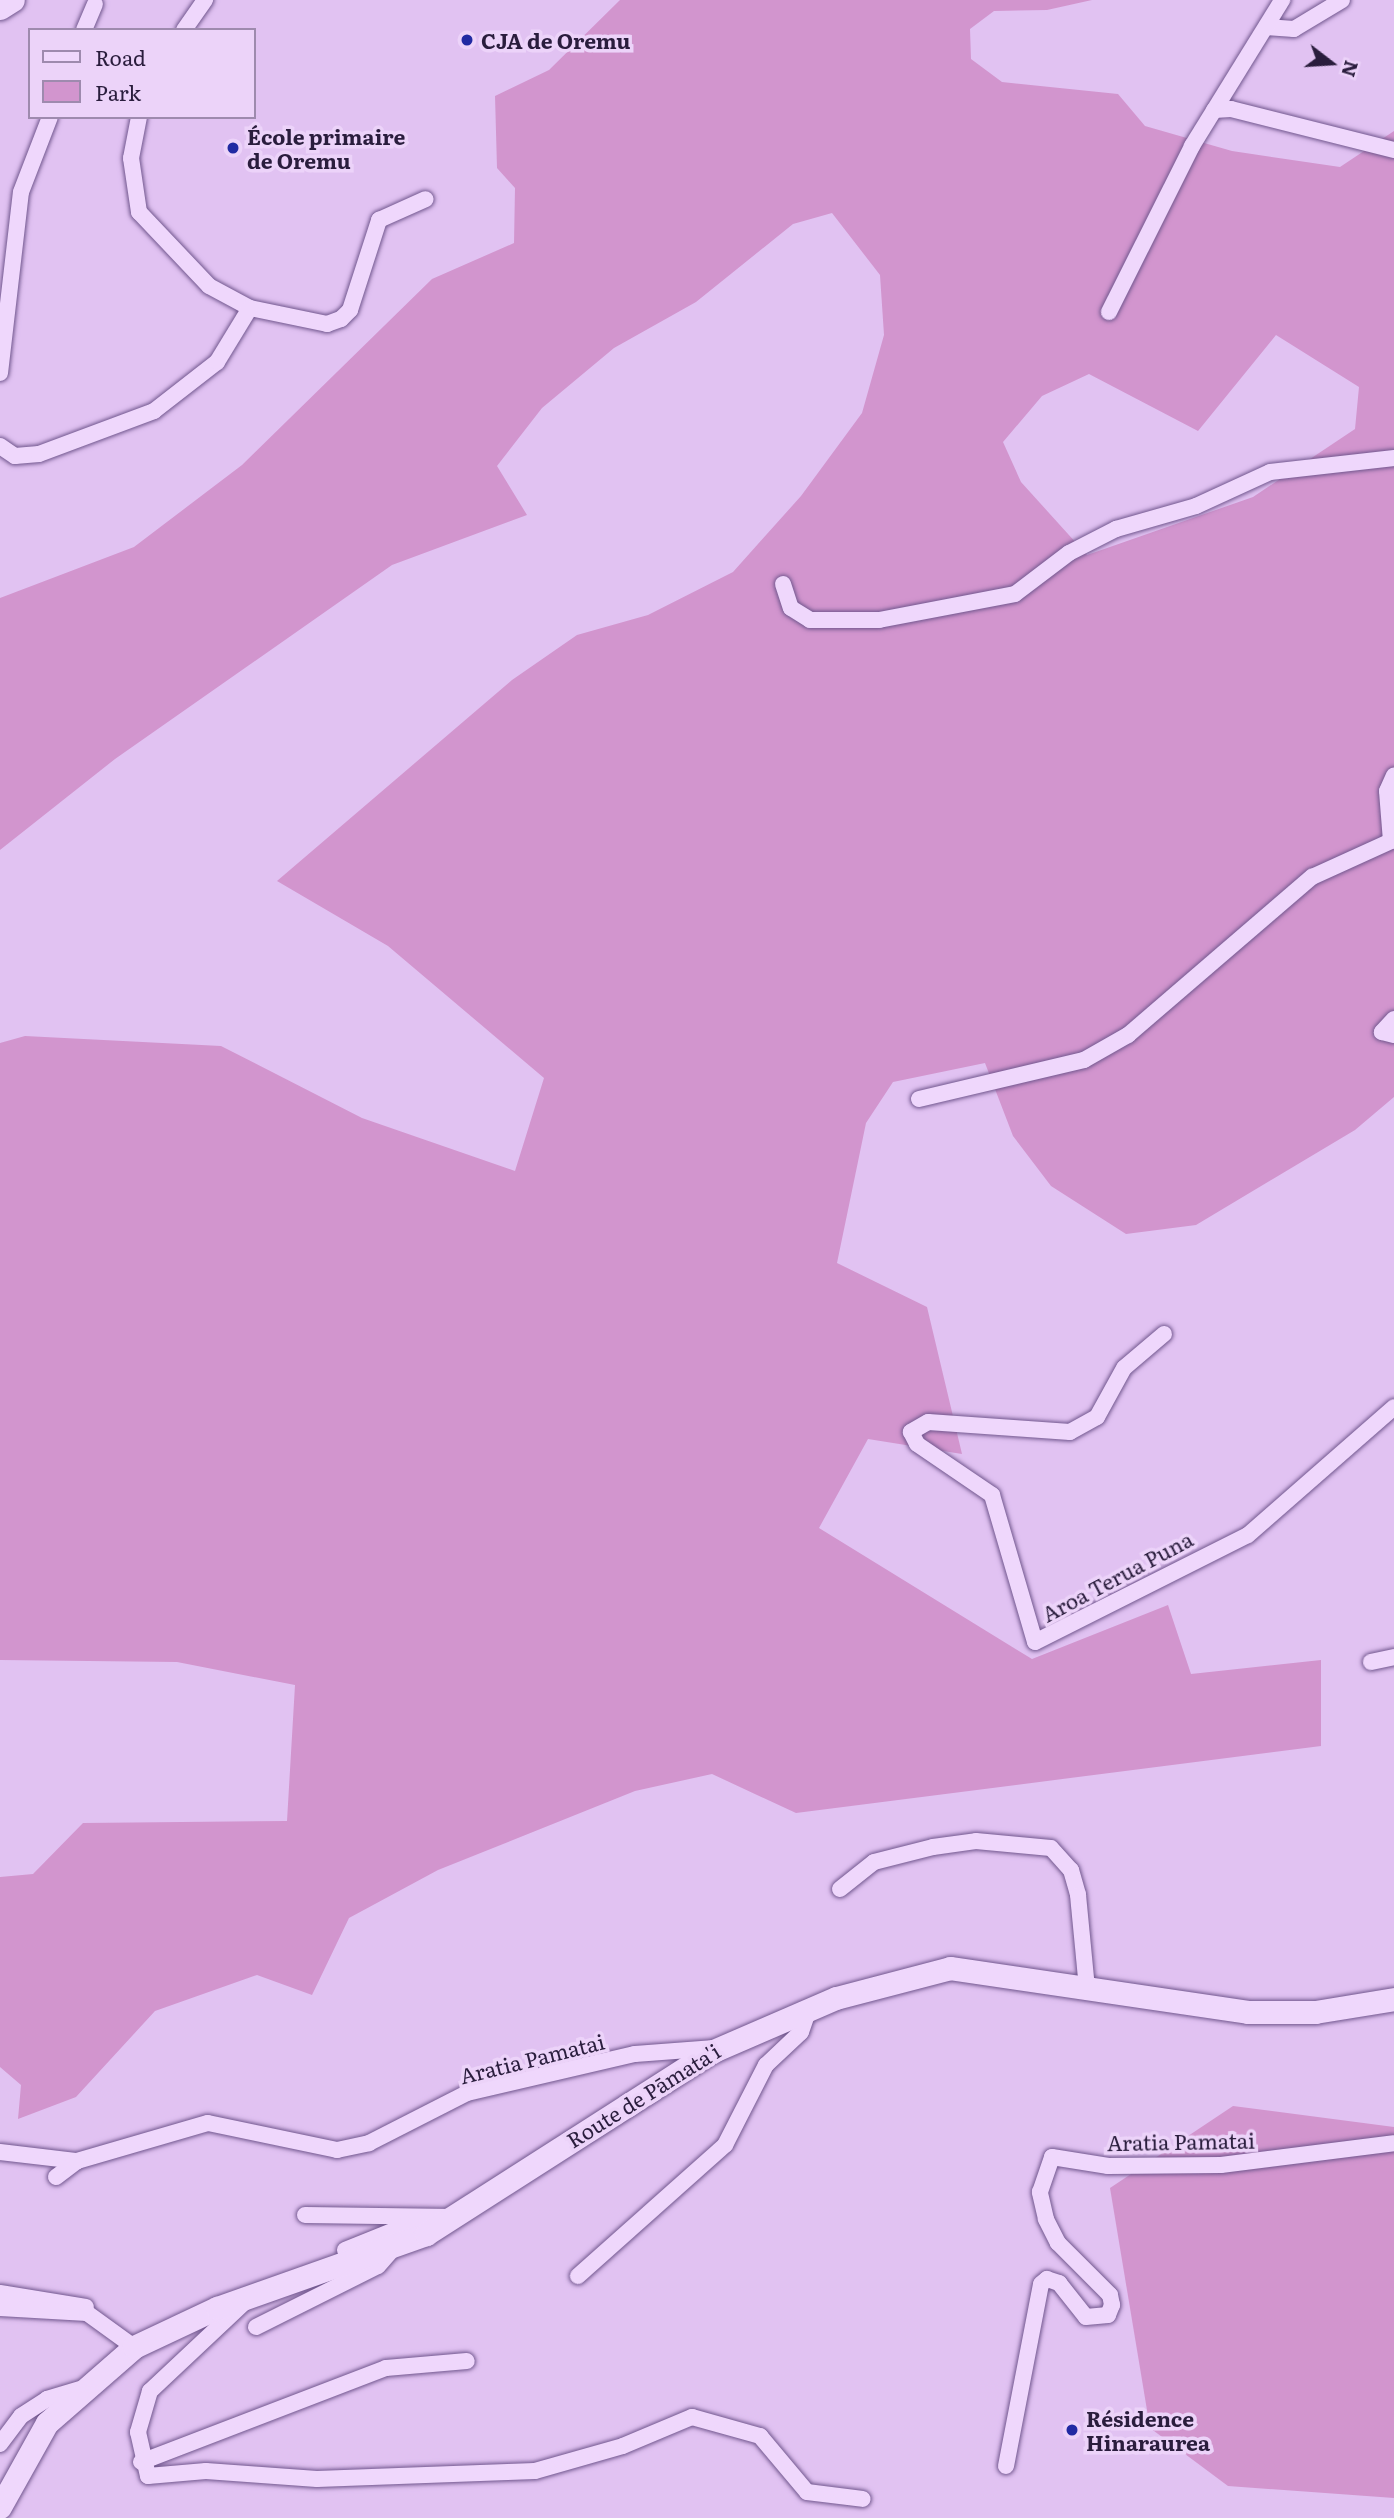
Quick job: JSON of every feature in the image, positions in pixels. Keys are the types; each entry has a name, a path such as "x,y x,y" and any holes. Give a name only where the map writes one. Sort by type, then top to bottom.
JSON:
{"main road":[{"name":"Route de Pāmata'i","path":"0,2507 33,2444 79,2389 134,2347 253,2295 393,2249 718,2048 809,2009 937,1969 984,1970 1087,1989 1274,2013 1394,1999"}],"street":[{"path":"185,28 205,0"},
{"path":"1109,312 1214,110 1282,0"},
{"path":"1266,27 1294,29 1342,0"},
{"path":"86,28 95,4"},
{"path":"1214,110 1231,109 1394,150"},
{"path":"0,373 21,192 49,119"},
{"path":"139,119 131,159 139,212 209,286 250,308 301,320 341,319 350,310 380,220 426,199"},
{"path":"0,446 15,456 39,454 154,411 216,362 250,308"},
{"path":"783,584 791,608 810,620 879,620 1014,594 1069,553 1116,529 1196,506 1269,472 1394,458"},
{"path":"919,1099 1084,1060 1128,1035 1312,877 1391,841 1387,791 1394,775"},
{"path":"1394,1019 1382,1032 1394,1035"},
{"name":"Aroa Terua Puna","path":"1164,1334 1124,1368 1097,1417 1070,1432 928,1422 911,1432 917,1444 992,1495 1035,1642 1248,1535 1394,1407"},
{"path":"1371,1662 1394,1657"},
{"path":"841,1889 874,1862 954,1844 1018,1844 1060,1854 1078,1895 1087,1989"},
{"path":"578,2276 725,2145 766,2065 801,2032 809,2009"},
{"name":"Aratia Pamatai","path":"0,2152 77,2161 208,2123 337,2150 369,2143 467,2093 635,2054 718,2048"},
{"name":"Aratia Pamatai","path":"1006,2466 1041,2284 1047,2279 1059,2283 1086,2317 1108,2315 1112,2305 1110,2295 1058,2243 1046,2219 1040,2192 1052,2157 1108,2166 1221,2165 1394,2143"},
{"path":"56,2177 77,2161"},
{"path":"304,2215 448,2215"},
{"path":"345,2250 448,2215"},
{"path":"256,2327 378,2266 393,2249"},
{"path":"0,2293 61,2298 98,2317 134,2347"},
{"path":"253,2295 150,2391 138,2432 141,2462 148,2476 206,2471 317,2479 535,2471 623,2446 692,2417 760,2436 807,2492 863,2499"},
{"path":"0,2308 98,2317"},
{"path":"141,2462 386,2368 467,2361"},
{"path":"0,2444 21,2416 47,2399 79,2389"}],"green space":[{"path":"620,0 1092,0 1047,10 994,11 970,29 971,59 1002,82 1118,94 1145,126 1232,151 1340,167 1394,131 1394,1097 1355,1130 1196,1225 1126,1234 1051,1186 1013,1136 985,1063 893,1082 866,1123 837,1263 927,1307 962,1454 868,1439 819,1528 1032,1659 1168,1605 1191,1674 1321,1660 1321,1746 796,1813 712,1774 635,1791 438,1870 349,1918 312,1995 257,1975 155,2011 76,2097 18,2119 21,2085 0,2067 0,1877 33,1874 83,1823 287,1821 295,1685 177,1662 0,1660 0,1043 25,1036 221,1046 362,1118 515,1171 544,1078 388,946 277,881 512,680 577,635 648,615 733,572 801,496 862,413 884,335 880,275 832,213 793,224 696,302 614,348 542,408 497,466 527,515 392,565 115,759 0,850 0,598 134,547 242,465 432,279 514,243 515,188 497,168 495,96 549,70","holes":["1276,335 1359,387 1355,429 1253,497 1087,555 1021,482 1003,442 1042,396 1089,374 1198,431"]},
{"path":"1233,2106 1394,2127 1394,2498 1228,2486 1150,2428 1110,2188"}],"place":[{"name":"CJA de Oremu","path":"467,40"},
{"name":"École primaire de Oremu","path":"233,148"},
{"name":"Résidence Hinaraurea","path":"1072,2430"}]}
